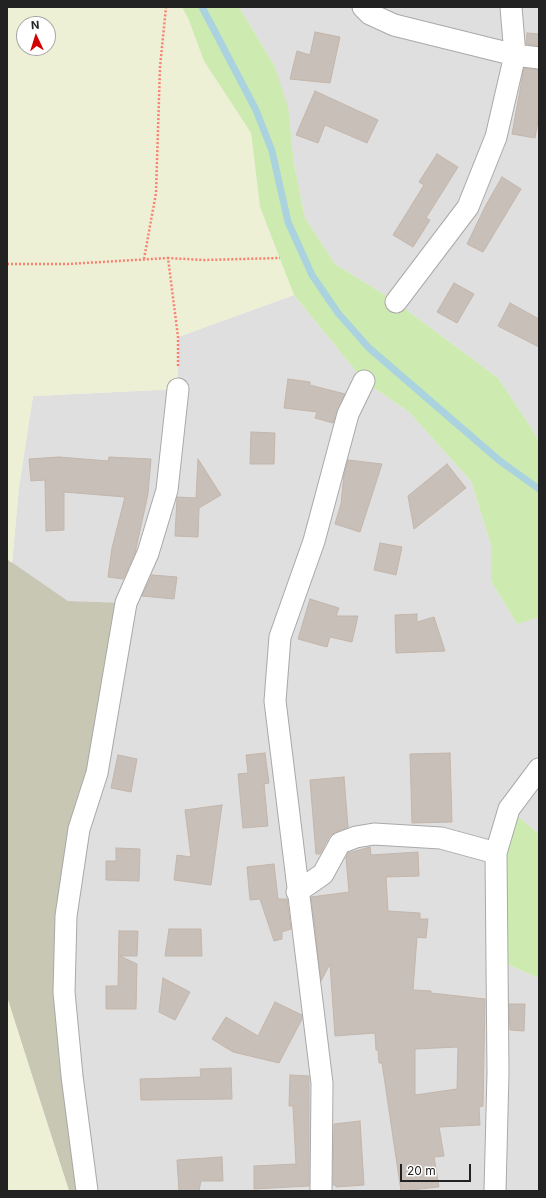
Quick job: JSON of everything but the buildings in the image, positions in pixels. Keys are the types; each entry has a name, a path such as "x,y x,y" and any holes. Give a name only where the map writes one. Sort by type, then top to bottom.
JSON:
{"street":[{"path":"364,7 370,14 394,25 515,55 539,58"},
{"path":"396,302 468,207 496,137 515,55 511,7"},
{"path":"321,1191 322,1083 297,892 275,701 280,636 314,541 348,414 364,381"},
{"path":"87,1191 72,1076 64,992 66,916 79,829 97,772 126,603 148,553 167,490 178,389"},
{"path":"495,1191 498,1073 496,853 509,809 539,769"},
{"path":"297,892 323,874 340,843 356,837 374,834 441,838 496,853"}],"path":[{"path":"144,259 156,193 160,67 166,7"},
{"path":"168,258 178,337 178,389"},
{"path":"7,264 68,264 168,258 204,260 280,258"}],"shaded area":[{"path":"7,7 182,7 188,18 204,61 251,133 260,207 294,295 178,337 178,389 33,396 19,487 12,563 7,559"},
{"path":"239,7 539,7 539,443 534,432 498,378 396,302 335,264 305,218 274,65"},
{"path":"294,295 364,381 409,412 471,481 491,545 491,581 517,624 539,616 539,834 509,809 497,960 539,978 539,1191 87,1191 66,916 125,603 68,601 12,563 19,487 33,396 178,389 178,337"},
{"path":"7,559 68,601 126,603 66,916 87,1191 69,1191 7,997"},
{"path":"7,997 42,1108 69,1191 7,1191"}],"green space":[{"path":"182,7 239,7 274,65 288,107 294,164 305,218 335,264 396,302 498,378 534,432 539,443 539,617 517,624 491,581 491,545 471,481 409,412 364,381 294,295 260,207 251,133 204,61 188,18"},
{"path":"509,809 539,834 539,978 497,960"}],"waterway":[{"path":"202,7 256,110 272,151 288,222 312,275 338,313 369,348 500,461 539,489"}]}
